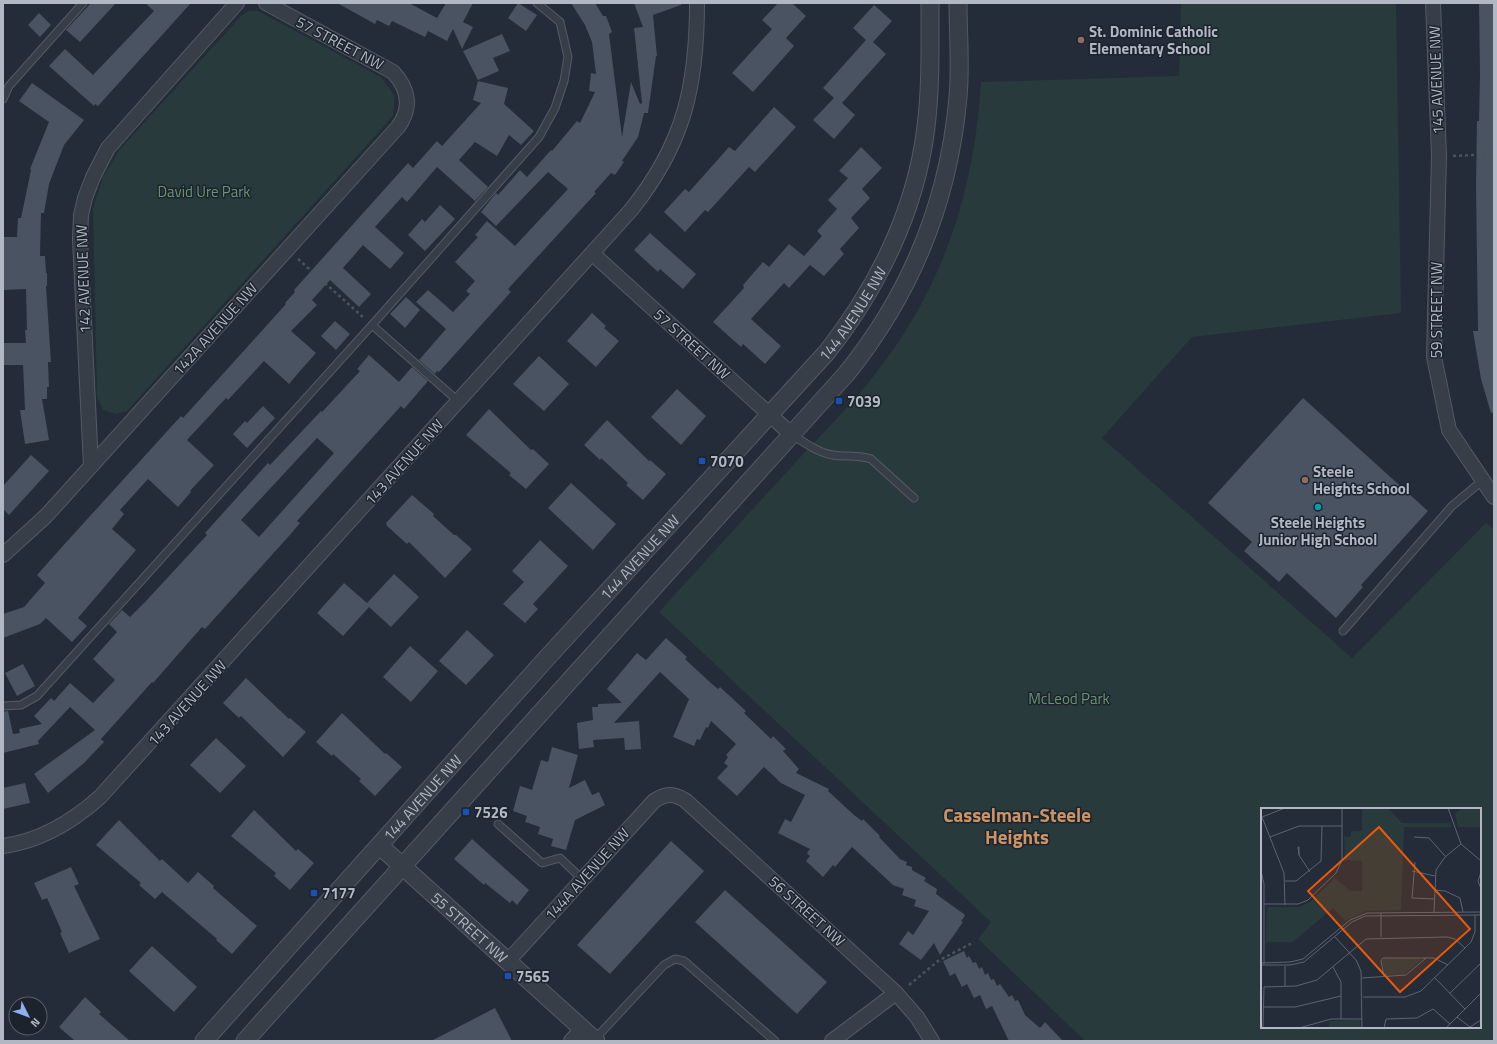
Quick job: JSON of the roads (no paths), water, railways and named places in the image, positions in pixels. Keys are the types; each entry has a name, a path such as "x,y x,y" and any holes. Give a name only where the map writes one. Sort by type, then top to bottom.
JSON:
{"street":[{"name":"142 AVENUE NW","path":"91,466 80,239 85,198 100,162 118,135 237,3"},
{"name":"57 STREET NW","path":"266,3 384,66 400,79 406,92"},
{"name":"143 AVENUE NW","path":"3,846 24,841 60,827 100,797 593,254 642,197 654,180 676,137 684,117 694,72 697,45 697,3"},
{"name":"144 AVENUE NW","path":"204,1041 380,846 550,654 827,352 854,316 875,282 891,251 901,225 919,165 926,128 930,75 930,3"},
{"name":"144 AVENUE NW","path":"245,1041 847,373 885,321 907,281 928,234 945,177 955,124 958,95 958,3"},
{"name":"145 AVENUE NW","path":"1433,3 1439,156"},
{"name":"142A AVENUE NW","path":"3,554 46,516 398,127 406,114 408,107 406,92"},
{"name":"59 STREET NW","path":"1439,156 1434,357 1448,430 1494,497"},
{"name":"57 STREET NW","path":"593,254 791,434"},
{"name":"144A AVENUE NW","path":"508,961 654,801 661,796 670,794"},
{"name":"56 STREET NW","path":"670,794 678,796 686,801 896,993 917,1017 932,1041"},
{"name":"55 STREET NW","path":"380,846 508,961 586,1038"},
{"path":"832,1041 896,993"}],"lane":[{"path":"3,99 9,86 83,3"},
{"path":"3,706 21,705 37,696 372,325 539,136 555,108 564,81 568,57 560,22 537,3"},
{"path":"372,325 458,401"},
{"path":"791,434 822,452 832,455 864,457 871,459 914,498"},
{"path":"1343,631 1452,506 1483,480"},
{"path":"498,824 542,863 560,858 582,879"},
{"path":"586,1038 664,965 675,959 684,961 775,1041"}],"place":[{"name":"St. Dominic Catholic Elementary School","path":"1081,40"},
{"name":"7039","path":"839,401"},
{"name":"7070","path":"702,461"},
{"name":"Steele Heights School","path":"1305,480"},
{"name":"Steele Heights Junior High School","path":"1318,507"},
{"name":"7526","path":"466,812"},
{"name":"7177","path":"314,893"},
{"name":"7565","path":"508,976"}],"district":[{"name":"Casselman-Steele Heights","path":"1017,825"}],"park label":[{"name":"David Ure Park","path":"204,191"},
{"name":"McLeod Park","path":"1069,698"}]}
